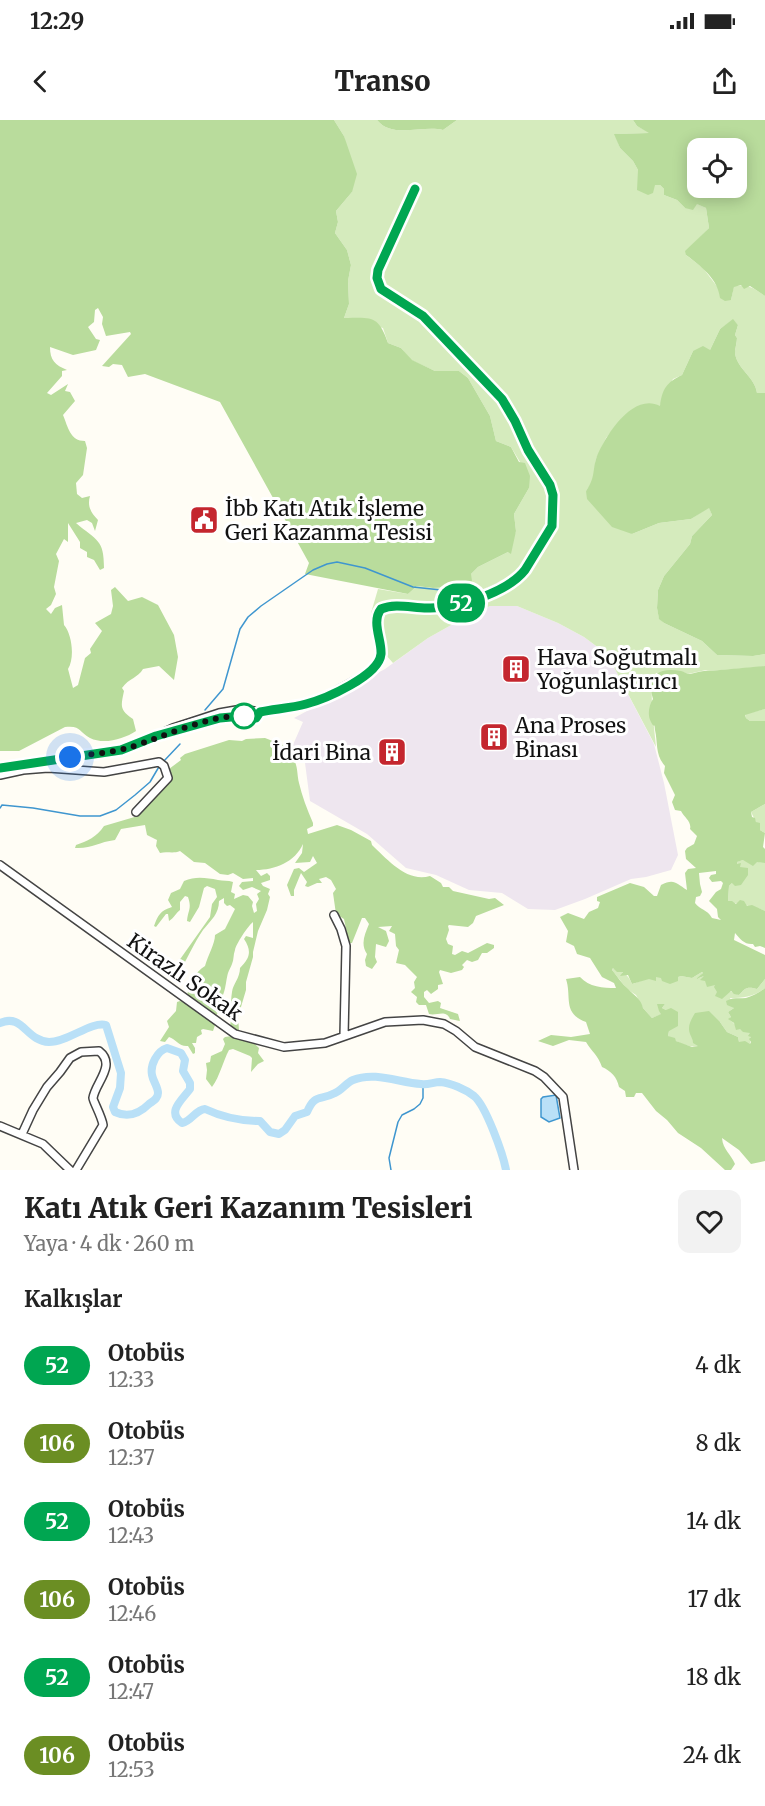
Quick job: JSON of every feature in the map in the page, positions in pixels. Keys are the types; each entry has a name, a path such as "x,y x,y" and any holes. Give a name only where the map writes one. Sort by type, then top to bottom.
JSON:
{"street":[{"path":"0,768 121,750 173,728 219,713 242,710 260,712 315,701 375,668 381,652 376,618 381,609 394,606 446,607 480,597 507,585 525,570 552,526 553,495 550,485 528,450 502,399 423,316 385,292 379,283 378,270 415,189"},
{"path":"0,775 48,768 104,772 159,762 164,766 168,778 136,812"},
{"name":"Kirazlı Sokak","path":"0,865 235,1034 284,1047 325,1043 385,1022 423,1020 444,1024 475,1047 535,1071 563,1097 574,1170"},
{"path":"334,915 346,946 344,1036"},
{"path":"22,1134 47,1087 70,1058 81,1052 99,1051 106,1060 103,1079 93,1098 103,1125 76,1170"},
{"path":"0,1126 43,1144 70,1170"}],"shaded area":[{"path":"490,606 517,606 558,623 584,637 607,654 654,744 678,855 671,870 631,879 555,910 528,909 502,893 469,890 436,875 406,868 367,834 310,801 305,763 292,747 303,722 294,718 385,669 428,638"}],"green space":[{"path":"0,120 334,120 344,136 357,174 352,192 336,211 338,222 335,233 347,250 351,265 348,281 349,304 344,318 367,318 377,322 388,343 401,348 412,360 435,371 459,371 468,378 490,416 496,441 511,447 519,462 525,463 530,476 529,488 514,514 516,531 511,554 508,552 478,567 471,574 472,581 468,584 433,588 417,586 408,594 305,574 309,563 220,402 145,374 128,377 122,365 102,366 131,334 130,332 106,336 102,324 103,317 98,308 95,310 94,322 88,327 96,339 100,340 96,350 73,355 50,347 54,362 67,370 62,371 62,376 47,393 51,395 68,384 65,391 70,392 75,401 63,415 70,432 76,439 85,441 87,448 83,475 76,483 77,494 82,498 90,496 90,509 98,520 95,531 92,523 87,520 76,523 98,541 103,551 104,568 100,570 94,560 87,557 87,552 80,548 80,542 68,523 68,542 64,539 56,554 59,561 54,587 56,594 51,605 46,609 51,614 55,608 62,605 64,625 72,646 68,669 73,688 78,685 85,658 91,653 90,649 102,631 95,623 111,614 113,606 111,590 115,587 128,601 142,597 158,605 174,635 178,657 174,680 159,666 143,669 122,688 124,691 122,707 125,713 133,719 136,731 126,736 101,741 90,738 77,728 65,727 19,751 0,751"},
{"path":"334,120 377,120 383,126 399,130 443,130 457,120 633,120 637,126 651,133 615,134 620,148 633,161 638,170 655,185 660,185 664,189 664,195 677,200 685,208 696,203 706,208 709,228 686,251 686,255 703,268 731,300 734,286 751,287 765,296 765,393 757,393 753,382 736,359 737,338 735,335 738,325 733,320 720,329 710,350 693,351 682,375 673,379 660,406 622,418 606,438 596,459 593,481 586,491 632,534 659,523 691,519 709,507 712,515 692,536 690,544 664,576 658,590 659,618 664,623 702,641 717,655 765,654 765,666 706,670 688,674 683,672 656,673 653,679 652,697 656,747 607,654 584,637 558,623 517,606 490,606 428,638 393,663 378,646 371,613 378,589 408,594 417,586 433,588 471,574 478,567 508,552 516,531 514,514 529,488 520,462 511,447 496,441 490,416 468,378 459,371 435,371 411,360 401,348 388,343 383,328 344,318 349,304 348,281 351,265 347,250 335,233 338,222 336,211 352,192 344,136"},
{"path":"377,120 457,120 443,130 399,130 383,126"},
{"path":"633,120 765,120 765,296 750,286 744,289 741,285 734,287 731,300 725,301 720,298 712,279 703,268 686,255 685,251 709,228 706,208 697,204 693,210 685,208 677,200 664,195 664,189 660,185 655,185 653,193 648,195 637,190 638,170 633,161 620,148 614,134 649,133 637,126"},
{"path":"733,319 738,325 735,335 737,338 736,359 753,382 757,393 765,393 765,654 753,656 717,655 702,641 659,619 658,590 664,576 690,544 692,536 712,515 709,508 691,519 659,523 632,534 612,527 587,499 586,491 593,477 597,456 614,427 631,410 640,405 650,403 660,406 666,387 682,375 693,351 703,346 710,350 720,329"},
{"path":"765,666 765,709 745,715 750,721 765,721 765,804 751,812 756,822 760,823 760,830 765,833 763,847 765,863 757,862 753,866 743,860 737,862 737,864 741,863 740,867 748,868 748,875 741,885 735,886 732,883 729,886 728,901 736,904 740,900 744,901 747,906 752,905 765,911 765,948 745,943 735,933 734,940 765,955 765,979 757,989 746,988 739,995 731,991 722,999 715,996 717,992 715,985 707,987 705,981 700,980 704,976 696,979 702,972 692,978 678,977 678,981 670,984 656,977 656,981 649,979 632,984 628,975 620,976 623,972 617,972 613,968 612,970 652,1018 661,1014 657,1004 665,1004 662,1008 666,1010 671,1008 678,1012 678,1026 669,1031 668,1036 692,1047 698,1046 693,1043 690,1034 691,1021 695,1013 709,1011 727,1032 738,1037 739,1042 745,1041 750,1044 751,1037 748,1036 750,1033 740,1029 736,1030 734,1023 728,1019 731,1017 728,1012 734,1008 727,1005 726,1001 749,997 765,988 765,1161 751,1164 739,1150 722,1138 735,1164 731,1170 725,1170 701,1148 678,1133 642,1093 636,1093 634,1097 626,1097 625,1091 619,1087 615,1077 602,1067 586,1042 569,1040 553,1046 538,1041 551,1035 571,1037 590,1034 586,1022 578,1018 571,1009 566,979 580,977 592,985 616,988 614,983 602,977 590,958 577,954 574,946 566,942 568,931 560,917 568,913 584,919 589,912 598,908 600,902 597,901 597,897 630,883 644,887 654,896 657,896 661,885 669,882 675,882 687,890 685,873 688,869 696,868 686,859 685,851 694,844 697,836 690,829 689,822 681,811 675,810 672,802 675,795 664,773 665,766 658,753 655,726 649,716 653,699 651,684 656,674 666,670 690,674","holes":["716,871 716,874 709,878 712,882 721,881 723,883 721,889 709,901 717,909 721,920 712,918 695,903 696,897 702,892 699,873"]},
{"path":"765,709 765,721 750,721 746,718 745,714"},
{"path":"265,738 283,745 293,758 313,823 313,826 307,829 308,834 337,825 351,830 371,841 384,857 405,873 413,876 430,876 443,887 449,887 453,891 489,899 495,898 504,905 476,916 468,927 448,926 446,939 448,944 453,946 452,954 455,955 462,951 468,953 487,943 494,945 494,948 487,953 482,953 478,960 472,962 467,960 462,965 464,967 462,970 451,973 440,970 443,984 438,985 438,989 431,994 427,990 424,992 424,997 429,1003 438,1001 441,1003 440,1008 458,1014 460,1021 450,1019 446,1014 429,1014 426,1005 419,1005 416,1002 417,997 411,992 415,988 414,982 417,977 405,965 396,963 399,950 396,946 395,934 389,931 392,926 378,927 386,931 389,941 386,947 376,944 377,962 372,969 366,966 367,954 364,943 369,924 365,918 362,918 352,943 349,943 344,919 336,914 333,893 336,889 331,880 326,877 319,879 322,883 308,887 305,886 307,882 301,873 294,896 291,896 287,885 294,869 299,868 304,872 317,863 313,856 310,862 295,863 302,853 303,844 295,856 284,864 256,870 261,876 267,873 270,876 270,880 261,883 270,889 268,894 270,897 258,931 238,1017 239,1030 236,1033 230,1028 232,992 240,968 248,958 249,951 244,939 246,936 253,938 253,922 236,947 223,994 216,1004 219,1010 216,1016 199,1002 187,996 193,979 205,966 215,935 225,929 235,909 224,903 224,898 219,901 216,913 200,935 179,973 177,973 176,965 210,917 212,904 217,897 215,889 207,886 204,888 199,907 190,922 187,921 189,901 185,896 180,902 180,910 169,921 168,914 166,914 156,927 154,926 160,914 172,907 168,900 171,893 180,889 184,881 193,878 233,882 231,892 235,894 234,899 243,895 248,896 253,902 254,913 257,911 256,904 259,899 257,894 261,891 252,887 243,890 239,886 242,882 253,881 253,878 243,879 233,873 220,874 205,863 194,862 180,851 160,853 156,846 157,840 147,835 145,825 121,829 115,840 75,848 76,845 95,836 104,826 138,816 170,776 169,769 185,754 229,740"},
{"path":"765,804 765,833 760,830 751,812"},
{"path":"743,860 765,863 765,911 728,901 729,886 740,868 736,862"},
{"path":"613,968 625,974 632,984 653,977 692,978 702,972 699,978 706,975 705,981 739,995 746,988 757,989 765,979 765,988 757,993 730,998 734,1008 728,1012 731,1017 729,1019 740,1029 751,1032 750,1044 739,1042 738,1037 727,1032 720,1022 693,1038 699,1046 686,1045 675,1040 668,1036 666,1010 662,1008 665,1004 658,1004 662,1014 652,1018 636,995 627,989 612,970"},
{"path":"180,1001 197,1009 215,1025 213,1031 201,1030 202,1034 197,1037 196,1043 192,1043 195,1048 193,1054 188,1046 169,1037 165,1042 160,1041 169,1027 167,1021 176,1011 177,1002"},
{"path":"232,1036 254,1043 259,1048 258,1053 264,1061 251,1072 252,1058 250,1056 233,1049 229,1050 212,1087 206,1079 206,1063 210,1062 211,1056 222,1051 225,1044 223,1039"}],"water":[{"path":"556,1095 560,1118 549,1122 541,1117 541,1099"}],"waterway":[{"path":"205,710 223,689 240,629 248,617 313,570 337,562 365,568 413,587 441,590"},
{"path":"163,762 180,744"},
{"path":"0,808 2,805 80,816 100,816 116,810 135,795 150,782 160,765"},
{"path":"0,1023 8,1021 20,1024 35,1037 49,1042 64,1039 93,1026 106,1025 121,1073 120,1088 113,1107 115,1112 124,1115 137,1113 157,1097 158,1091 152,1067 160,1052 167,1048 181,1053 185,1060 183,1071 190,1083 190,1089 175,1110 177,1119 182,1123 205,1109 232,1118 260,1121 270,1132 279,1134 285,1130 295,1116 307,1112 315,1100 337,1092 353,1080 370,1077 421,1084 440,1082 449,1084 466,1091 479,1101 493,1131 506,1170"},
{"path":"391,1170 389,1158 398,1122 402,1115 420,1104 423,1098 423,1085"}],"bus line":[{"name":"52","path":"0,768 121,750 156,736 220,718 242,716 256,718 260,712 315,701 360,679 375,668 381,652 376,618 381,609 389,606 446,607 480,597 507,585 525,570 552,526 553,495 550,485 528,450 502,399 462,359 432,324 381,289 377,278 378,270 415,189"}],"place":[{"name":"İbb Katı Atık İşleme Geri Kazanma Tesisi","path":"204,520"},
{"name":"Hava Soğutmalı Yoğunlaştırıcı","path":"516,669"},
{"name":"Ana Proses Binası","path":"494,737"},
{"name":"İdari Bina","path":"392,752"}],"route":[{"path":"70,757 121,750 156,736 220,718 244,716"}]}
